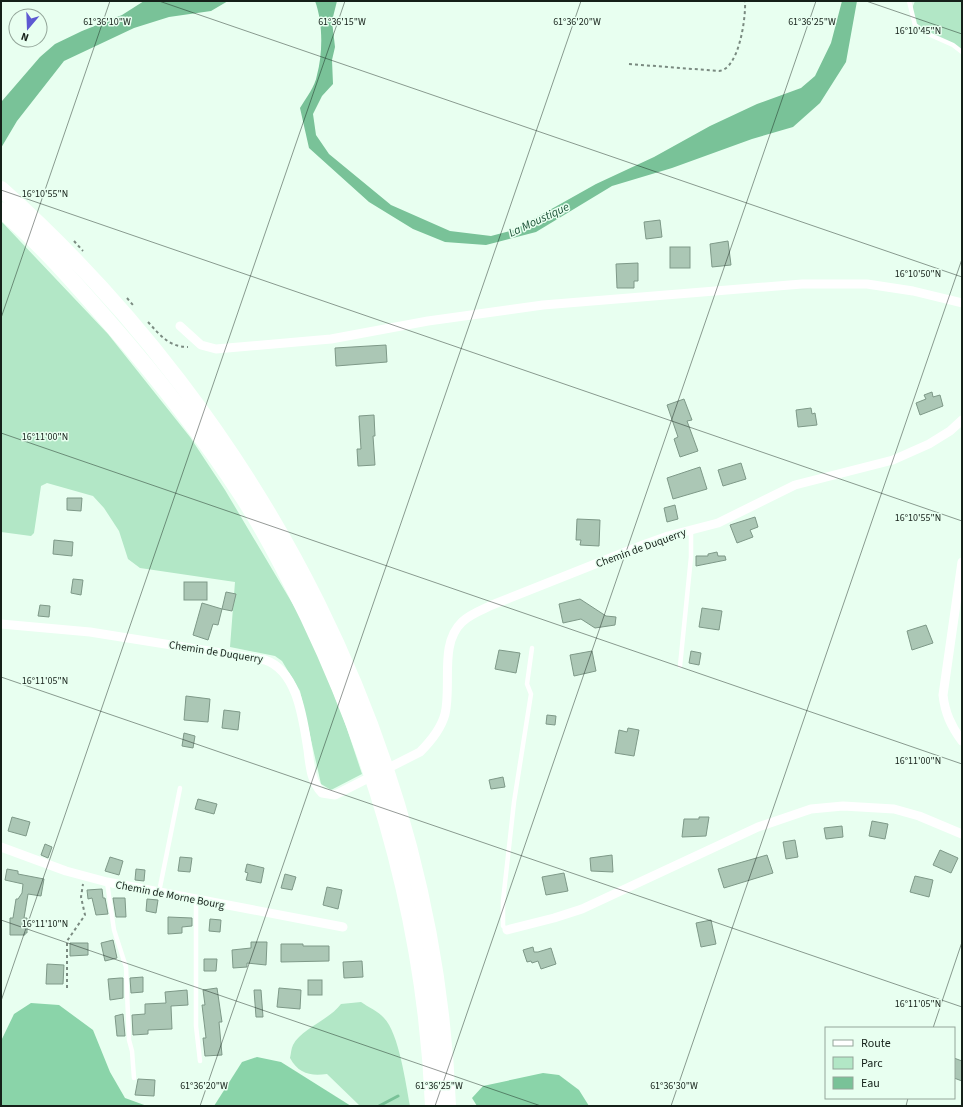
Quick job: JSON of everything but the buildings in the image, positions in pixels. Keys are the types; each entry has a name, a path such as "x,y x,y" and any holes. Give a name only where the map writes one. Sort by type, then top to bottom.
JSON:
{"highway":[{"path":"1,189 27,212 86,272 151,346 204,414 256,491 301,570 341,652 384,760 406,833 426,917 438,997 447,1074 448,1106"},
{"path":"1,210 72,280 136,353 188,418 243,497 289,578 326,656 359,737 391,834 411,922 424,996 432,1075 433,1106"}],"street":[{"path":"180,326 201,345 216,349 330,339 428,321 543,306 802,284 867,284 913,291 962,303"},
{"name":"Chemin de Duquerry","path":"1,624 90,632 264,660 274,663 284,673 295,694 304,728 315,786 322,793 336,795 420,752 431,741 445,715 452,635 463,621 492,605 629,551 668,536 718,522 739,514 795,485 893,460 929,444 950,431 962,420"},
{"path":"962,562 943,695 945,713 962,741"},
{"path":"506,930 554,918 582,909 758,827 812,809 843,806 894,809 919,816 962,834"},
{"name":"Chemin de Morne Bourg","path":"1,848 66,871 107,882 344,927"}],"lane":[{"path":"909,1 915,25 926,33 953,45 962,52"},
{"path":"680,666 691,557 691,530"},
{"path":"506,930 503,926 502,901 514,802 531,694 527,684 532,648"},
{"path":"159,892 180,788"},
{"path":"107,882 114,930 126,967 129,1040 132,1051 134,1078"},
{"path":"196,899 196,1026 200,1061"}],"path":[{"path":"629,64 719,71 727,69 734,62 742,30 745,1"},
{"path":"67,988 67,941 85,915 81,897 84,876"}],"green space":[{"path":"915,1 962,1 962,52 915,25 911,11"},
{"path":"1,221 108,334 190,437 225,490 307,628 342,714 362,774 331,790 321,784 300,691 282,661 275,656 230,647 235,582 140,568 128,559 119,531 104,508 93,496 47,483 41,486 34,533 31,536 1,532"},
{"path":"361,1002 379,1013 384,1018 394,1035 404,1073 410,1106 360,1106 327,1074 315,1075 301,1071 290,1058 293,1045 302,1034 330,1015 341,1004"}],"shaded area":[{"path":"31,1003 59,1005 93,1030 110,1072 125,1098 147,1106 1,1106 1,1041 14,1014"},
{"path":"257,1057 281,1062 351,1106 214,1106 242,1062"},
{"path":"543,1073 559,1075 579,1090 589,1106 477,1106 472,1098 483,1086"}],"water":[{"path":"144,1 228,1 211,11 169,17 134,28 64,61 17,121 1,148 2,101 40,57 55,44 82,31 122,15"},
{"name":"La Moustique","path":"315,1 337,1 332,21 335,47 332,60 333,84 322,96 313,114 316,135 329,154 391,205 450,231 491,236 514,230 596,184 654,157 710,126 757,104 801,88 815,76 831,43 842,1 857,1 846,62 820,103 793,127 752,139 672,168 612,186 536,232 486,245 445,242 413,229 369,202 309,148 300,108 314,84 319,66 321,28"}],"waterway":[{"path":"379,1106 398,1096"}]}
